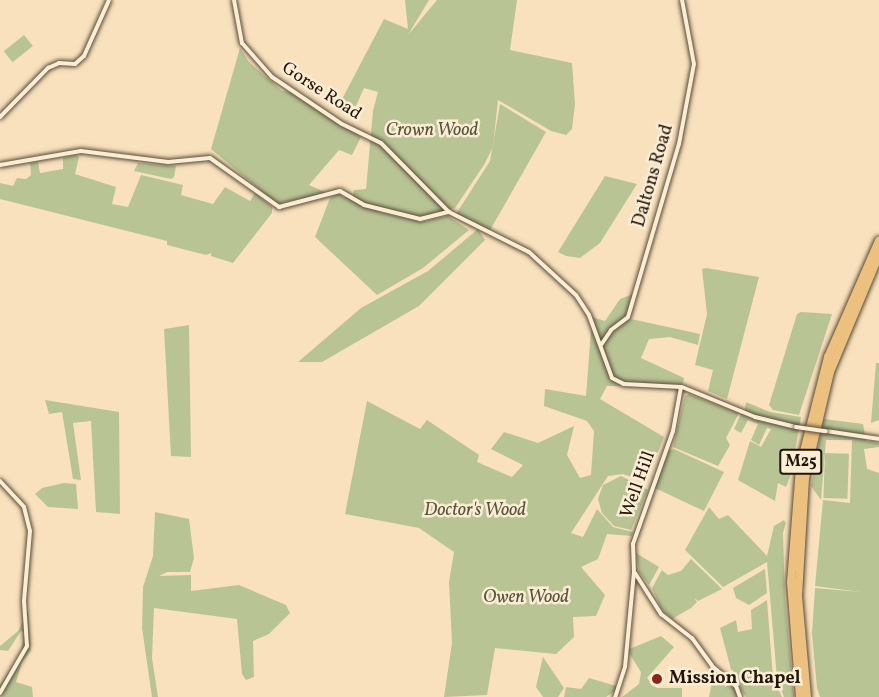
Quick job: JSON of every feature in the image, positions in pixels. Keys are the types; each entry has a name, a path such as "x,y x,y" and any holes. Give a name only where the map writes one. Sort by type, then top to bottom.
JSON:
{"highway":[{"name":"M25","path":"800,697 791,582 800,467 828,357 879,241"},
{"name":"M25","path":"807,697 798,586 806,478 830,372 879,255"}],"street":[{"path":"0,117 48,68 59,63 75,64 84,57 109,0"},
{"name":"Gorse Road","path":"234,0 242,43 260,66 342,124 381,143 449,212 540,259 585,307 600,346"},
{"name":"Daltons Road","path":"600,346 611,330 628,317 681,135 694,64 682,0"},
{"path":"0,165 72,152 168,162 210,158 279,207 340,191 364,205 420,219 449,212"},
{"path":"600,346 612,378 624,384 681,387 755,417 796,428 879,439"},
{"name":"Well Hill","path":"615,697 626,667 635,535 674,431 681,387"},
{"path":"0,481 24,507 30,531 24,601 27,646 0,693"},
{"path":"634,572 661,614 692,638 712,666 736,686 740,697"}],"green space":[{"name":"Crown Wood","path":"405,0 429,0 408,35 437,0 517,0 510,50 572,63 575,104 572,129 566,135 551,131 498,100 493,147 484,165 455,208 421,218 365,204 353,196 354,190 366,189 373,111 378,92 364,88 356,106 340,103 384,19 408,29"},
{"path":"24,35 33,46 13,62 4,51"},
{"path":"240,48 249,62 282,91 292,92 361,137 352,155 339,150 309,185 327,193 277,204 211,149"},
{"path":"500,104 546,132 489,232 456,214 490,161"},
{"path":"76,155 79,157 75,174 116,187 112,204 128,207 141,175 183,185 181,195 213,204 225,187 250,201 255,193 272,207 272,213 233,263 211,256 211,253 206,255 167,245 167,241 0,199 0,183 13,186 17,178 26,179 31,175 30,163 38,162 40,173 63,169 63,158"},
{"path":"138,163 176,166 174,177 171,179 134,171"},
{"path":"605,176 637,184 600,243 580,258 558,252"},
{"path":"337,194 383,213 422,222 448,216 469,230 423,268 377,295 315,237 330,198"},
{"path":"478,229 485,240 419,306 322,362 298,362 361,308 428,271"},
{"path":"702,269 759,277 727,399 708,391 713,370 695,365 707,314"},
{"path":"633,294 631,319 700,334 698,345 670,337 649,339 641,358 684,378 682,387 607,386 600,399 664,437 651,469 646,474 636,462 634,478 623,474 608,476 571,533 583,537 597,509 613,527 633,532 632,536 607,534 598,559 581,567 605,595 596,616 573,617 574,637 556,654 495,648 487,695 444,697 452,643 449,582 454,552 419,528 345,514 367,401 420,429 427,420 479,455 477,462 512,477 523,465 491,449 504,432 538,443 574,426 567,455 580,478 591,475 594,431 587,421 544,406 545,389 586,396 592,317 605,321 620,299"},
{"path":"801,312 832,314 799,415 773,410 769,405 797,314"},
{"path":"189,325 191,457 171,456 164,329"},
{"path":"876,363 879,363 879,420 871,423"},
{"path":"689,394 739,413 726,438 730,445 718,466 673,447 685,396"},
{"path":"45,400 119,412 120,514 96,512 91,421 73,423 81,480 73,479 62,412 49,414"},
{"path":"746,402 770,412 801,417 791,474 786,487 778,483 775,501 738,480 750,441 761,447 771,429 767,428 759,445 751,440 758,424 748,420 741,433 734,429 741,414 744,415"},
{"path":"824,419 863,424 866,441 879,443 879,447 864,449 867,469 879,473 879,697 820,697 817,688 812,633 815,588 861,592 815,586 823,500 850,503 852,440 826,440 821,500 811,486"},
{"path":"674,449 724,472 704,511 655,488 668,451"},
{"path":"825,453 849,454 847,499 823,498"},
{"path":"621,476 648,490 631,530 614,526 602,513 598,499 603,485"},
{"path":"64,483 76,484 78,509 48,507 35,494 42,488"},
{"path":"709,507 719,519 728,515 767,556 774,526 784,520 786,523 783,533 785,599 794,697 784,697 777,678 767,562 723,587 685,550"},
{"path":"155,512 189,519 194,558 190,572 167,572 159,576 191,575 191,591 239,585 286,605 290,613 269,634 253,641 254,677 246,680 242,674 237,619 154,608 152,658 158,697 152,697 142,628 143,587 153,556"},
{"path":"636,553 659,567 649,585 639,572"},
{"path":"691,559 722,589 698,601 694,598 697,602 691,608 672,619 661,608 652,588 662,570 668,575 681,571"},
{"path":"765,569 767,593 749,605 736,598 733,588"},
{"path":"767,600 773,678 782,697 746,697 733,677 720,628 736,620 738,632 752,629 751,610"},
{"path":"28,611 31,651 22,662 16,682 32,687 33,697 0,697 0,685 21,656 24,632 21,631 8,651 0,650 0,646 18,631"},
{"path":"661,636 674,647 647,678 657,688 682,688 682,697 622,697 639,684 641,672 627,650"},
{"path":"543,657 564,688 558,697 543,697 536,687"},
{"path":"589,678 616,686 616,690 606,697 564,697 566,687 581,689"},
{"path":"712,682 738,689 739,697 709,697"}],"place":[{"name":"Mission Chapel","path":"657,679"}],"park label":[{"name":"Doctor's Wood","path":"475,511"},
{"name":"Owen Wood","path":"526,598"}]}
